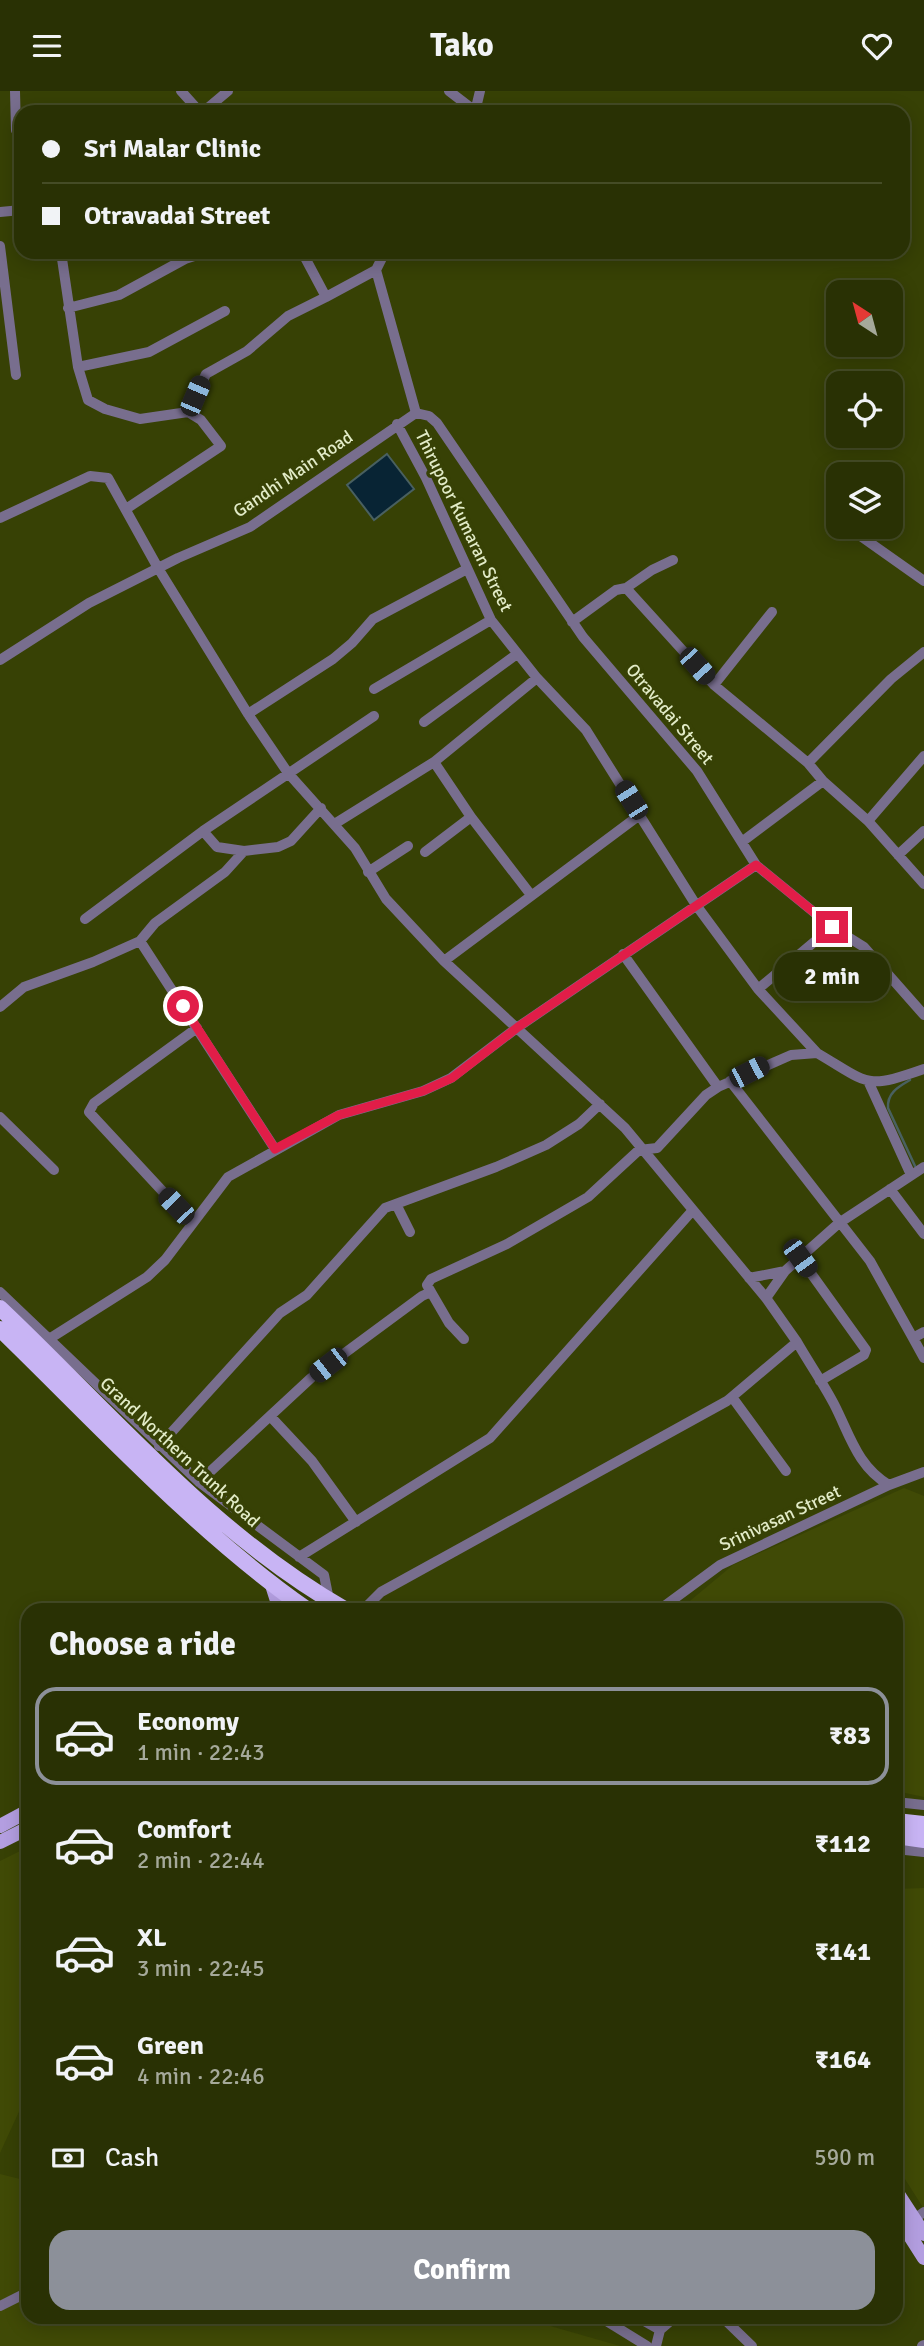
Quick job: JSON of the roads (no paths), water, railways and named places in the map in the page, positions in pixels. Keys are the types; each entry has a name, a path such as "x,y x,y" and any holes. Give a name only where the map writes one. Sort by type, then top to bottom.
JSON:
{"highway":[{"name":"Grand Northern Trunk Road","path":"0,1308 211,1511 271,1561 329,1603"},
{"name":"Grand Northern Trunk Road","path":"0,1329 183,1505 272,1585 298,1603"},
{"path":"903,1822 924,1825"},
{"path":"903,1837 924,1840"}],"main road":[{"path":"272,1585 278,1603"},
{"path":"0,1826 21,1815"},
{"path":"0,1842 21,1832"},
{"path":"903,2199 919,2215 924,2234"},
{"path":"903,2225 924,2258"}],"street":[{"path":"181,91 194,105"},
{"path":"210,105 228,91"},
{"path":"449,91 467,105"},
{"path":"0,246 16,375"},
{"path":"62,259 78,367 83,389 95,406 140,419 188,412 201,419 221,446 126,509"},
{"path":"68,308 119,295 185,259"},
{"path":"306,259 326,297"},
{"path":"188,412 206,373 247,351 288,316 376,270 382,259"},
{"path":"376,270 416,414"},
{"path":"78,367 149,352 225,311"},
{"name":"Gandhi Main Road","path":"0,660 89,603 158,568 250,527 397,424 416,414"},
{"name":"Otravadai Street","path":"416,414 429,416 437,423 572,622 697,771 756,865 832,927 864,947 924,1015"},
{"name":"Thirupoor Kumaran Street","path":"397,424 426,478 491,620 537,678 586,730 642,814 696,905 758,989 817,1053 869,1083"},
{"path":"0,518 90,477 108,478 158,568 248,714 288,773 336,823 406,923 600,1104 644,1151 766,1298 820,1381 857,1453 872,1472 889,1485"},
{"path":"865,539 924,580"},
{"path":"572,622 616,590 626,588 652,570 673,561"},
{"path":"248,714 333,659 352,643 373,619 467,569"},
{"path":"626,588 714,685 808,763 823,781 868,821 924,884"},
{"path":"714,685 772,612"},
{"path":"374,689 491,620"},
{"path":"808,763 891,679 924,652"},
{"path":"424,722 517,654"},
{"path":"336,823 434,762 537,678"},
{"path":"85,919 202,831 374,716"},
{"path":"868,821 924,756"},
{"path":"434,762 471,817 531,895"},
{"path":"743,841 823,781"},
{"path":"202,831 217,847 244,851 278,847 291,841 321,808"},
{"path":"444,961 642,814"},
{"path":"425,852 471,817"},
{"path":"898,855 924,831"},
{"path":"368,872 408,846"},
{"path":"0,1007 24,986 93,962 140,941 155,923 225,873 244,851"},
{"path":"49,1339 147,1277 165,1260 228,1177 339,1115 423,1091 452,1078 518,1027 622,954 756,865"},
{"path":"758,989 832,927"},
{"path":"140,941 275,1149"},
{"path":"622,954 718,1087"},
{"path":"192,1223 89,1112 94,1103 197,1028"},
{"path":"464,1339 449,1323 427,1285 430,1279 507,1244 588,1197 639,1150 657,1148 706,1095 718,1087 791,1055 817,1053"},
{"path":"911,1175 869,1083 881,1083 924,1069"},
{"path":"730,1081 870,1261 924,1358"},
{"path":"159,1446 280,1313 307,1296 357,1243 376,1216 396,1203 496,1167 546,1145 579,1124 600,1104"},
{"path":"0,1117 54,1170"},
{"path":"766,1298 785,1271 838,1223 924,1167"},
{"path":"890,1189 924,1234"},
{"path":"396,1203 410,1232"},
{"path":"299,1557 490,1438 693,1210"},
{"path":"800,1258 866,1350 864,1355 820,1381"},
{"path":"749,1278 785,1271"},
{"path":"0,1292 199,1482 324,1574 334,1603"},
{"path":"199,1482 270,1416 361,1339 431,1292"},
{"path":"913,1338 924,1332"},
{"path":"370,1603 381,1592 732,1397 797,1342"},
{"path":"732,1397 786,1471"},
{"path":"270,1416 312,1461 356,1522"},
{"name":"Srinivasan Street","path":"668,1603 720,1565 889,1485 924,1472"},
{"path":"903,1803 924,1805"},
{"path":"903,1850 924,1852"},
{"path":"0,2306 21,2296"},
{"path":"611,2324 647,2346"},
{"path":"649,2324 660,2330"},
{"path":"656,2346 660,2330 667,2324"},
{"path":"729,2324 752,2346"}],"water":[{"path":"387,454 414,489 374,520 347,485"}],"waterway":[{"path":"910,1080 891,1094 888,1108 915,1166"}]}
